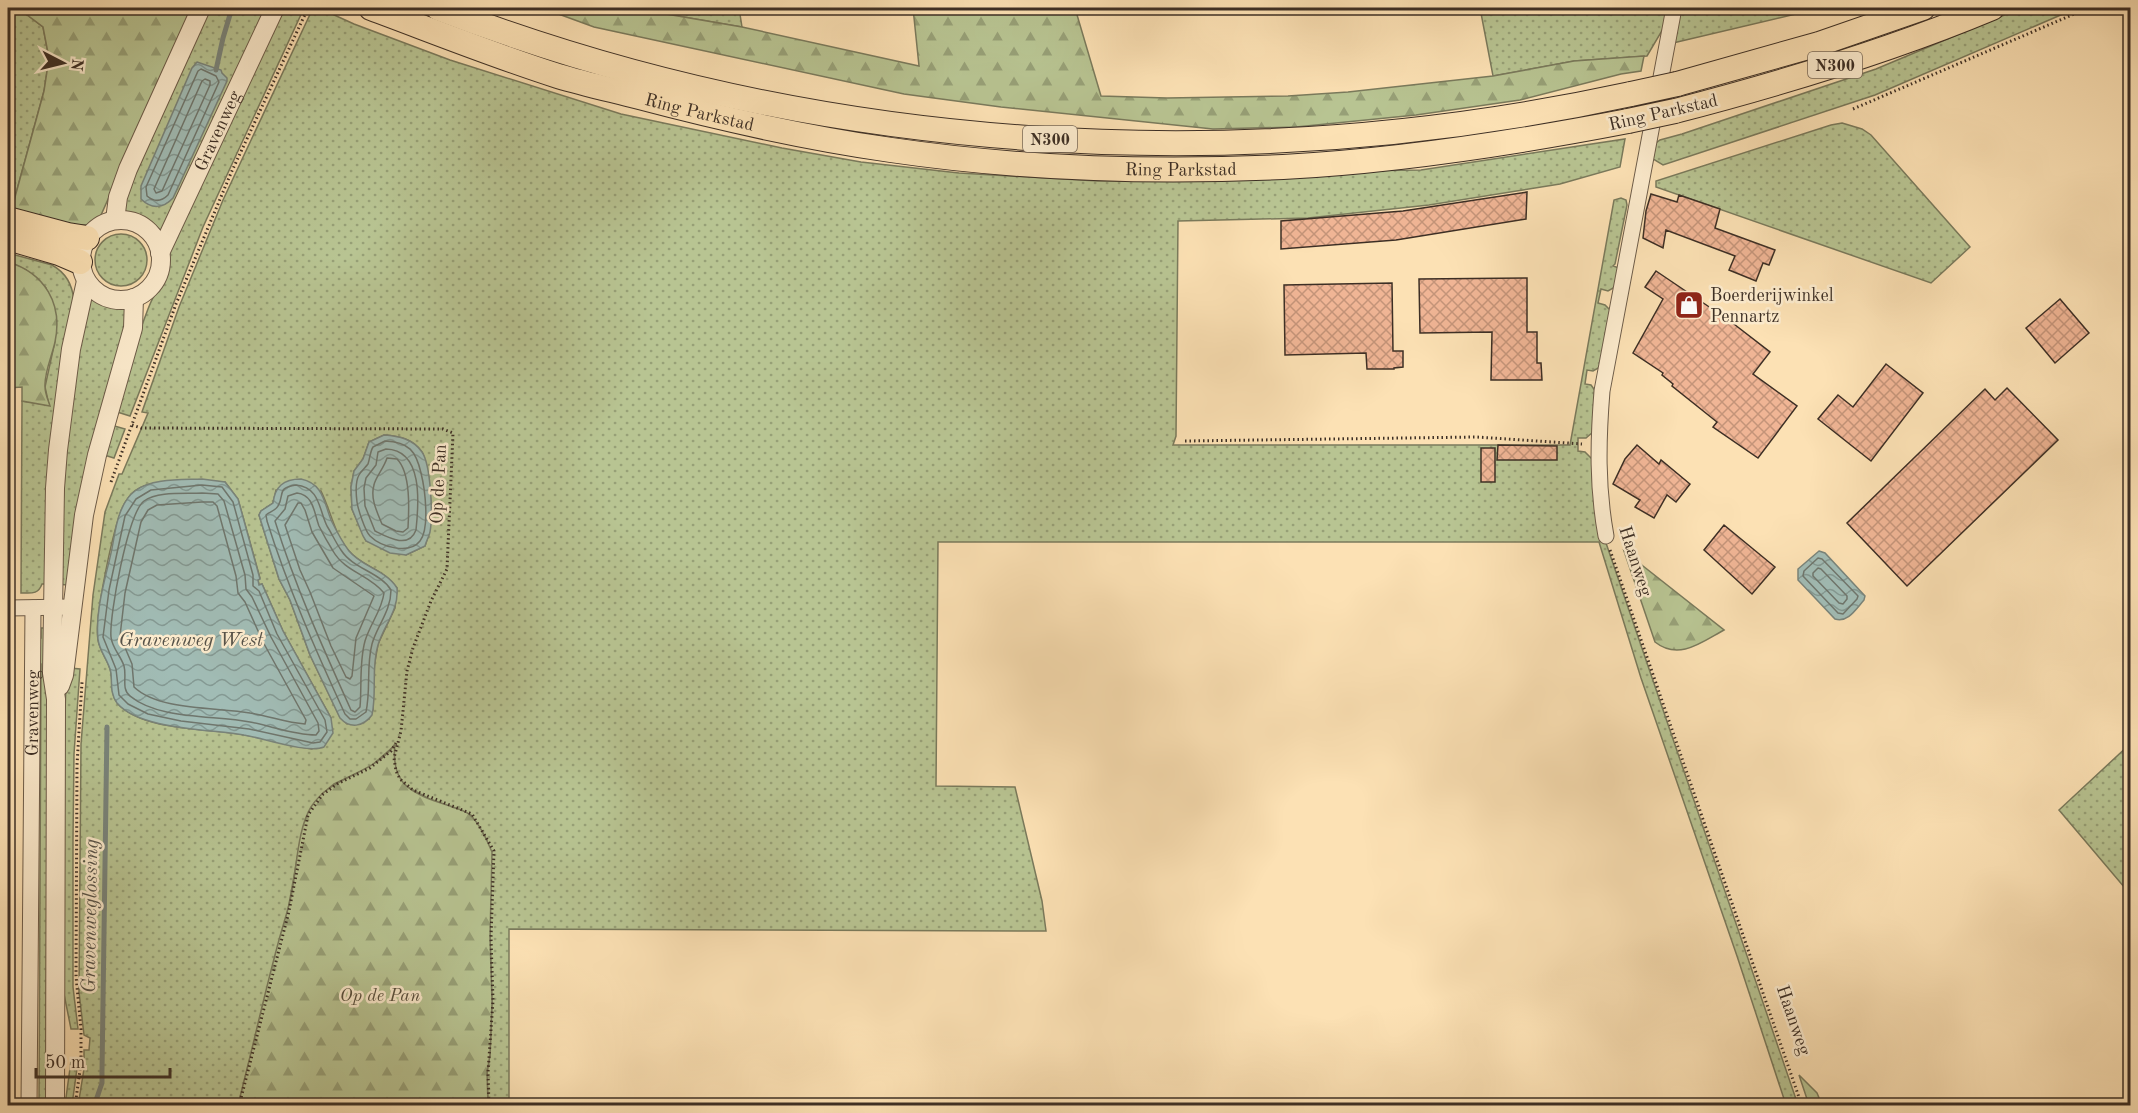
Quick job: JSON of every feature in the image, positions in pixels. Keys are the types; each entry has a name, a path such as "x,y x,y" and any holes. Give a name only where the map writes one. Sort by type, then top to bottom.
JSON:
{"highway":[{"name":"Ring Parkstad","path":"371,8 560,76 693,111 890,150 966,159 1121,169 1199,170 1285,167 1442,153 1628,121 1775,84 1901,43 1992,8"},
{"name":"Ring Parkstad","path":"438,8 557,50 761,103 816,114 991,135 1100,142 1200,143 1291,141 1441,127 1581,105 1677,84 1819,44 1923,8"},
{"path":"8,219 87,238"},
{"path":"8,238 59,253 83,272"}],"street":[{"path":"115,220 118,196 128,169 201,8"},
{"name":"Gravenweg","path":"160,253 275,8"},
{"name":"Haanweg","path":"1606,537 1600,498 1597,445 1602,391 1674,8"},
{"path":"115,220 135,222 152,234 160,253 161,262 156,280 150,288 134,298 116,301 91,288 83,272 81,254 87,238 99,226 115,220"},
{"name":"Gravenweg","path":"55,1106 56,699 52,673 52,607 55,488 71,349 83,272"},
{"name":"Gravenweg","path":"56,699 64,675 71,607 90,486 133,328 134,298"},
{"path":"8,608 71,607"},
{"name":"Gravenweg","path":"29,1106 33,608"}],"path":[{"path":"108,490 176,304 231,173 308,8"},
{"path":"1853,109 2088,8"},
{"name":"Op de Pan","path":"132,425 141,428 443,429 453,433 447,569 431,601 413,648 407,671 401,731 397,742"},
{"path":"1185,441 1477,437 1597,445"},
{"name":"Haanweg","path":"1606,537 1802,1106"},
{"path":"75,1106 81,1063 81,1029 75,976 77,765 82,677"},
{"path":"239,1106 289,911 308,815 322,795 370,768 391,751 397,742"},
{"path":"397,742 394,758 396,771 405,785 472,814 494,852 491,938 493,1000 488,1072 489,1106"}],"green space":[{"path":"8,8 18,8 43,27 49,58 44,91 12,208 8,207"},
{"path":"18,8 193,8 101,215 91,225 74,225 12,208 44,91 49,58 43,27"},
{"path":"208,8 268,8 163,232 145,219 124,213 124,197"},
{"path":"280,8 304,8 203,227 130,416 114,411 143,322 166,268 169,253"},
{"path":"313,8 319,8 354,24 450,60 621,114 861,162 959,173 1098,181 1177,181 1345,171 1421,170 1625,139 1620,167 1560,184 1429,205 1308,218 1178,221 1176,436 1173,445 1570,445 1614,200 1621,198 1626,200 1627,205 1613,266 1619,268 1615,287 1608,291 1601,289 1598,303 1610,310 1600,367 1593,371 1587,370 1585,384 1591,385 1596,392 1593,432 1586,438 1578,438 1578,451 1585,452 1592,459 1595,502 1606,543 1798,1105 1786,1105 1641,678 1599,542 938,542 936,786 1015,787 1042,901 1046,931 509,929 509,1105 488,1105 487,1072 492,1002 487,840 471,815 431,800 404,785 395,771 394,746 370,767 334,784 322,794 308,814 300,842 288,910 238,1105 78,1106 84,1069 84,1050 89,1050 90,1038 84,1035 79,992 81,744 93,595 105,512 119,474 122,474 148,413 142,412 179,307 223,200","holes":["384,435 410,441 418,447 424,458 431,499 430,527 425,546 406,555 366,541 352,509 351,487 354,471 363,459 369,442","183,480 225,482 238,499 260,578 259,585 262,584 283,631 331,718 312,749 245,735 178,727 144,720 130,713 115,700 110,669 99,644 97,629 108,558 121,511 131,494 149,484","276,490 321,491 336,530 349,551 386,576 397,588 395,608 378,644 374,667 373,710 369,719 347,724 340,717 310,655 290,600 279,579 259,515 273,503"]},
{"path":"542,8 631,8 742,27 919,66 913,8 1075,8 1101,96 1167,98 1288,96 1348,92 1493,76 1574,61 1644,56 1641,71 1520,100 1416,115 1296,127 1213,129 1001,107 904,94 594,27"},
{"path":"631,8 739,8 742,27"},
{"path":"1480,8 1669,8 1663,29 1647,56 1574,61 1493,76"},
{"path":"1679,8 1821,8 1673,43"},
{"path":"2021,8 2077,8 1875,95 1663,165 1653,159 1656,143 1660,140 1876,69"},
{"path":"1842,123 1862,129 1871,135 1970,247 1931,283 1656,187 1656,181"},
{"path":"121,234 135,238 143,246 147,260 143,274 135,282 121,286 107,282 99,274 95,260 99,246 107,238"},
{"path":"8,253 57,268 72,289 74,300 47,584 42,584 36,592 31,593 21,593 22,401 49,405 45,387 55,341 46,288 26,270 8,262"},
{"path":"8,262 21,267 41,282 53,303 57,328 45,382 50,406 22,401 22,387 8,388"},
{"path":"91,299 108,306 125,309 128,322 67,585 57,584 72,379"},
{"path":"111,425 125,429 114,458 104,455"},
{"path":"1624,551 1724,630 1699,644 1682,650 1673,650 1655,642"},
{"path":"41,628 48,628 46,1106 39,1105 41,664 36,658 35,639 41,638"},
{"path":"70,668 80,669 74,754 73,840 73,987 78,1029 71,1029 63,989 65,712 66,684"},
{"name":"Op de Pan","path":"395,744 396,770 407,787 469,814 481,828 492,852 490,938 492,1002 487,1072 488,1105 238,1105 290,902 300,838 306,816 319,796 376,762"},
{"path":"2130,744 2130,894 2059,810"},
{"path":"71,1061 78,1061 72,1105 65,1105"},
{"path":"1799,1075 1817,1093 1822,1105 1809,1105"}],"water":[{"path":"197,62 221,70 227,81 173,198 161,206 149,205 141,199 141,186 192,68"},
{"path":"384,435 400,437 414,444 422,452 427,468 431,503 430,532 425,546 406,555 390,553 366,541 352,509 351,487 354,471 363,459 369,442"},
{"name":"Gravenweg West","path":"202,479 225,482 238,499 260,579 258,580 259,585 262,584 283,631 331,718 333,733 324,747 317,749 297,747 244,735 159,723 142,719 128,712 115,700 111,673 99,643 97,628 101,596 120,513 130,495 142,487 167,480"},
{"name":"Gravenweg West","path":"301,479 315,485 319,490 332,522 349,551 360,561 387,577 397,588 396,603 376,654 372,715 361,724 348,724 340,718 310,655 290,600 279,579 259,515 273,503 281,485"},
{"path":"1819,551 1825,553 1865,596 1855,611 1844,619 1835,619 1798,580 1798,569"}],"building":[{"path":"1527,192 1526,219 1396,240 1281,249 1281,221 1403,211"},
{"path":"1651,194 1677,202 1679,195 1720,209 1715,228 1775,250 1769,265 1763,263 1756,281 1729,270 1735,256 1666,230 1663,248 1643,238 1646,211"},
{"path":"1656,271 1730,321 1770,352 1753,374 1797,406 1758,458 1713,427 1717,422 1672,386 1673,384 1662,375 1663,373 1633,353 1663,299 1645,287"},
{"path":"1527,278 1527,332 1537,332 1537,363 1541,363 1542,380 1491,380 1492,332 1420,333 1419,279"},
{"path":"1392,283 1393,351 1403,351 1403,367 1367,369 1366,353 1285,355 1284,285"},
{"path":"2060,299 2089,333 2055,363 2026,328"},
{"path":"1886,364 1923,393 1871,461 1818,419 1838,395 1853,407"},
{"path":"2007,388 2058,440 1907,586 1847,523 1985,389 1995,400"},
{"path":"1498,445 1557,446 1557,460 1497,460"},
{"path":"1637,445 1659,464 1661,460 1690,484 1676,502 1667,495 1654,518 1635,507 1640,500 1613,484 1625,459"},
{"path":"1481,448 1495,448 1495,482 1481,482"},
{"path":"1724,525 1775,567 1752,594 1704,550"}],"waterway":[{"path":"216,70 232,8"},
{"name":"Gravenweglossing","path":"94,1106 102,1083 107,727"}],"place":[{"name":"Boerderijwinkel Pennartz","path":"1689,305"}]}
